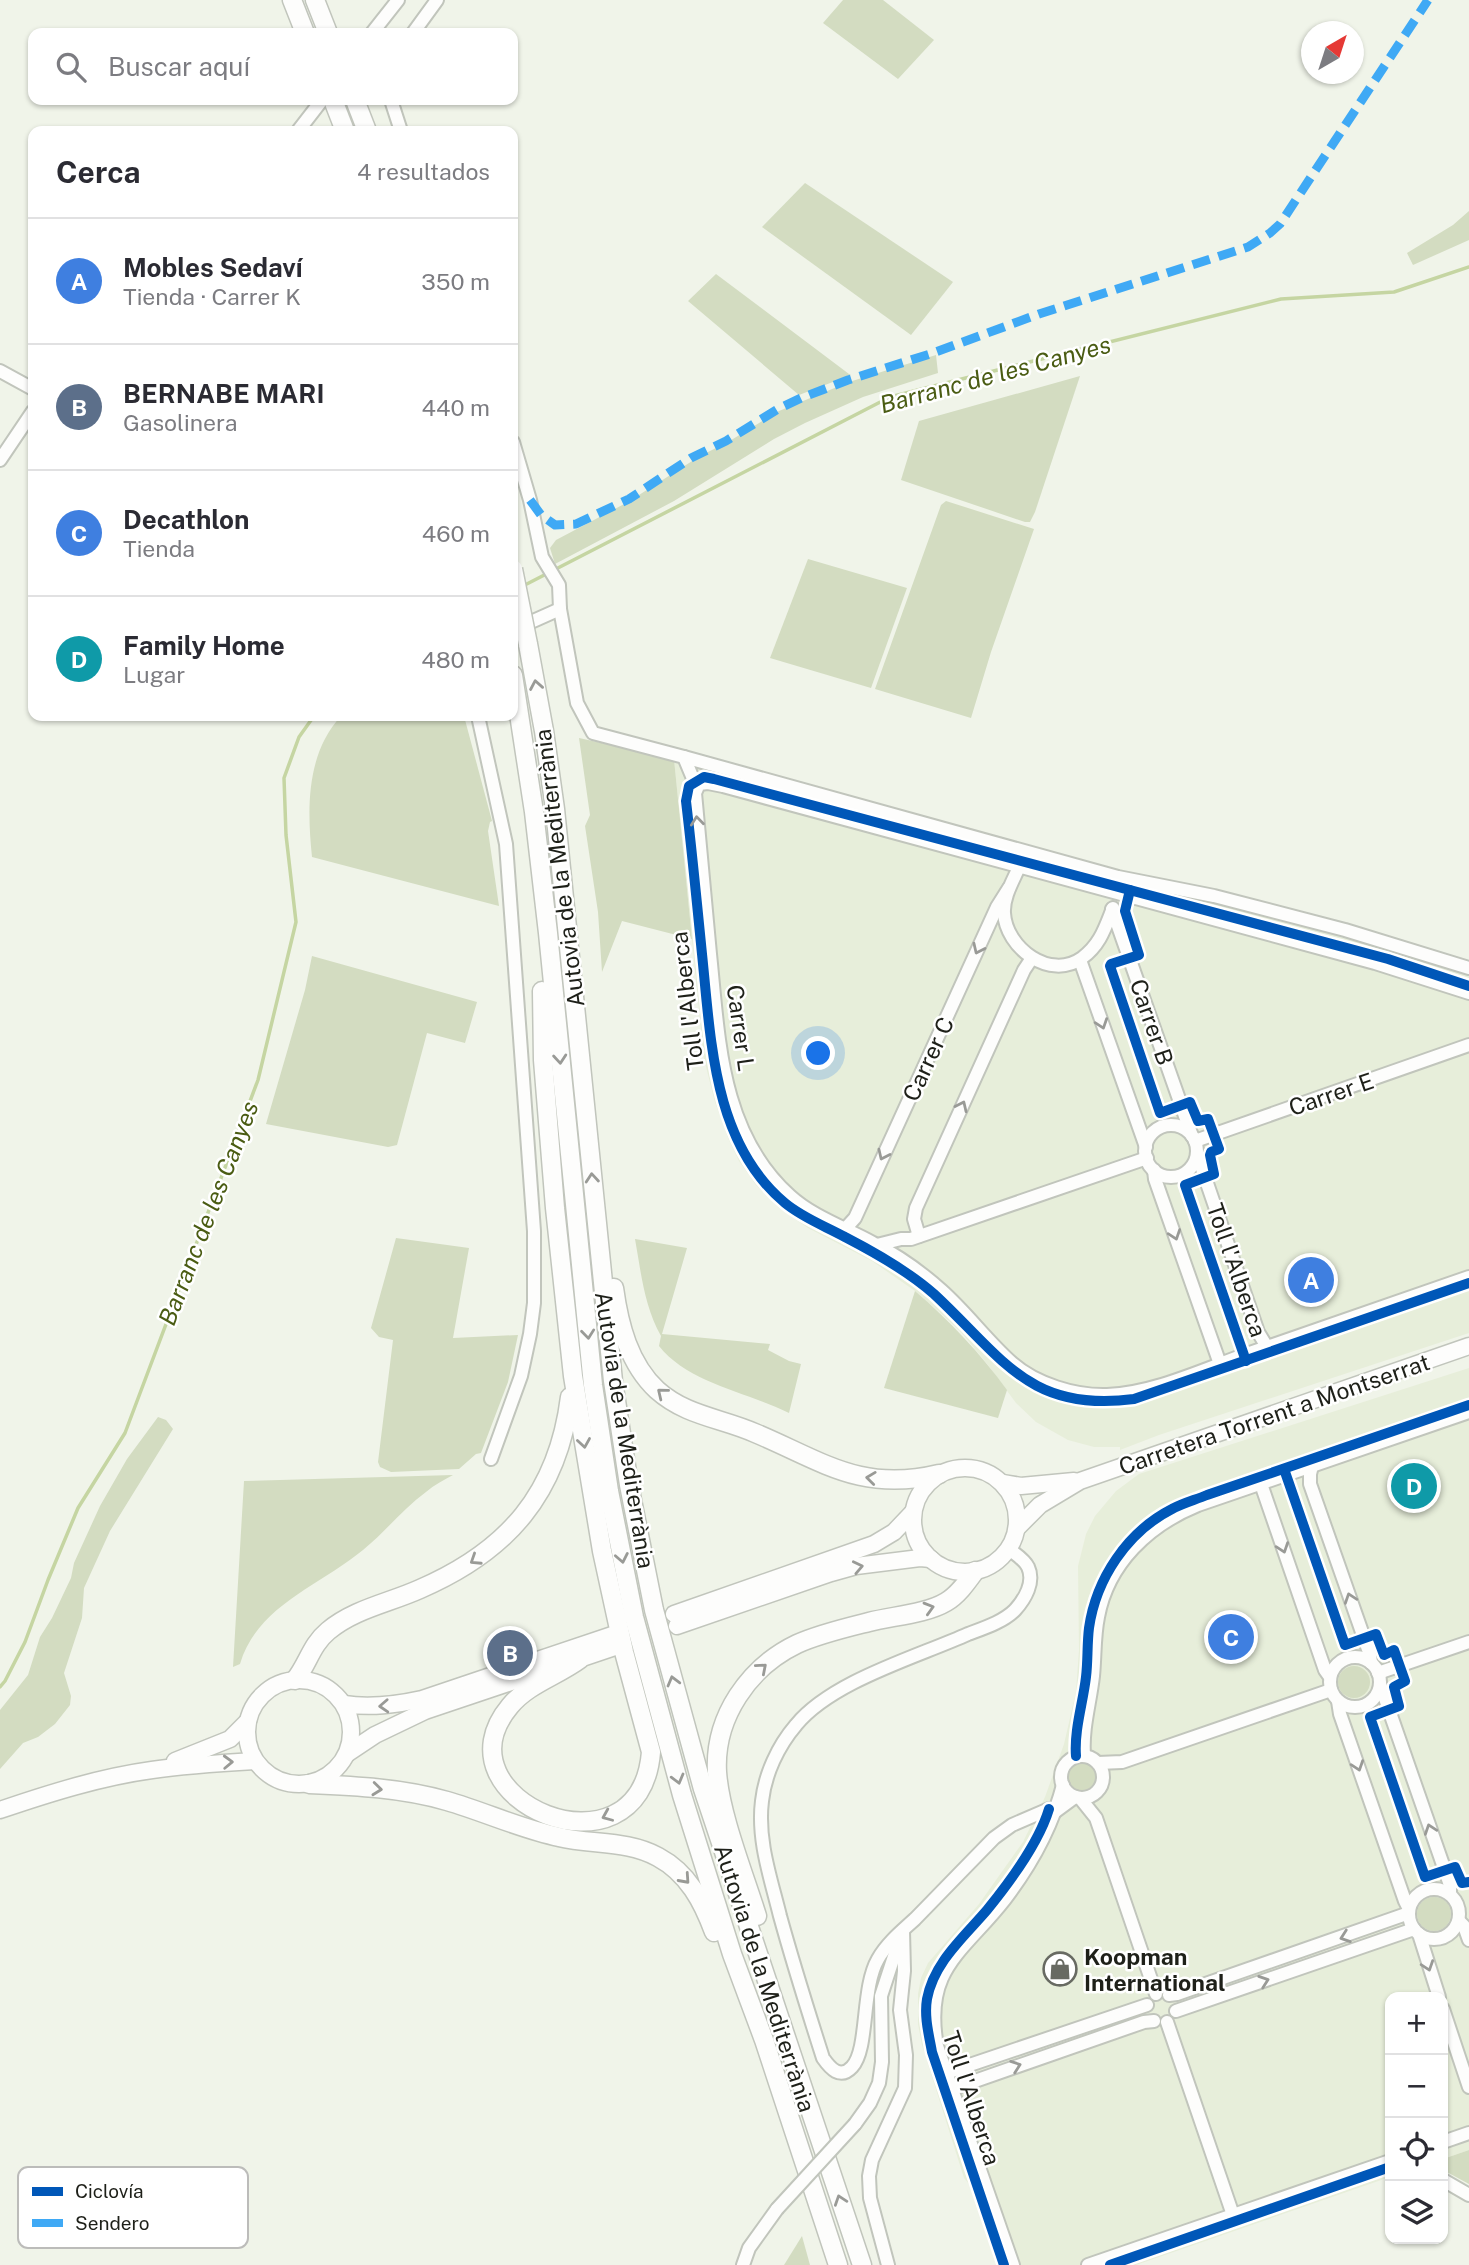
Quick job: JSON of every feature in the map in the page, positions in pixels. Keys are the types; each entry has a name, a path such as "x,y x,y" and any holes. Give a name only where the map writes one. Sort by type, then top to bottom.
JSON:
{"highway":[{"path":"292,0 303,28"},
{"path":"316,0 326,28"},
{"path":"335,105 343,126"},
{"path":"357,105 365,126"},
{"name":"Autovia de la Mediterrània","path":"518,594 544,731 555,809 598,1246 617,1407 629,1485 654,1610 703,1789 862,2265"},
{"name":"Autovia de la Mediterrània","path":"518,708 548,933 593,1385 611,1503 634,1617 678,1781 732,1954 764,2040 838,2265"},
{"path":"548,933 540,965 543,1060 573,1376 602,1552 624,1652 651,1752 650,1769 640,1790 630,1802 616,1813 580,1823 538,1813 521,1802 497,1772 493,1752 494,1738 500,1721 522,1693 562,1672 580,1659"},
{"path":"598,1246 612,1273 617,1308 632,1357 651,1383 676,1404 699,1415 755,1433 846,1474 872,1479 920,1479 939,1474"},
{"path":"295,1680 309,1653 329,1630 366,1609 418,1590 454,1573 500,1541 542,1488 563,1440 573,1376"},
{"path":"782,2032 780,1990 720,1793 718,1747 730,1710 751,1678 780,1654 799,1643 947,1602 975,1571"},
{"path":"309,1784 405,1792 445,1801 535,1831 563,1838 622,1844 659,1858 681,1875 698,1896 709,1918 744,2018 764,2040"}],"main road":[{"name":"Carretera Torrent a Montserrat","path":"1080,1480 1469,1346"},
{"path":"965,1467 979,1469 1003,1483 1017,1512 1017,1528 1009,1549 1000,1559 975,1571 960,1572 931,1559 920,1546 914,1530 913,1512 926,1484 939,1474 965,1467"},
{"path":"1003,1483 1021,1486 1080,1480"},
{"path":"1017,1528 1040,1505 1080,1480"},
{"path":"913,1512 894,1532 874,1544 675,1620 856,1566 931,1559"},
{"path":"344,1704 395,1705 422,1699 613,1641 580,1659 425,1711 376,1735 348,1754"},
{"path":"309,1680 323,1685 344,1704 351,1719 352,1737 348,1754 339,1768 325,1778 309,1784 294,1785 279,1781 266,1773 256,1761 249,1748 247,1735 251,1711 262,1695 282,1682 309,1680"},
{"path":"151,1770 230,1739 248,1721"},
{"path":"0,1810 80,1785 151,1770 256,1761"}],"street":[{"path":"376,28 397,0"},
{"path":"417,28 436,0"},
{"path":"302,126 318,105"},
{"path":"393,105 399,126"},
{"path":"0,371 28,386"},
{"path":"0,460 28,418"},
{"path":"518,459 530,499 542,557 559,585 560,609 577,703 593,733 1118,877 1214,896 1345,930 1469,968"},
{"path":"518,628 560,609"},
{"path":"479,721 506,844 534,1231 534,1303 530,1334 521,1376 491,1459"},
{"path":"684,757 694,781 699,784 723,786 1375,963 1469,993"},
{"name":"Carrer L","path":"699,784 695,793 721,1065 742,1131 766,1172 791,1198 904,1262 942,1291 1013,1364 1054,1387 1103,1395 1129,1393 1469,1277"},
{"path":"1018,867 1009,888 1004,913 1007,929 1016,944 1032,958 1054,965 1067,965 1080,960 1099,942 1118,894"},
{"name":"Carrer C","path":"845,1229 855,1218 997,908 1009,888"},
{"name":"Carrer B","path":"1112,909 1258,1332 1268,1347"},
{"path":"904,1262 905,1251 915,1238 916,1208 1032,958"},
{"name":"Carrer B","path":"1080,960 1146,1153"},
{"name":"Carrer E","path":"1195,1144 1468,1047"},
{"path":"1154,1170 1161,1174 1177,1176 1190,1168 1195,1144 1180,1127 1165,1126 1152,1134 1146,1153 1220,1364"},
{"path":"877,1245 915,1238 1146,1153"},
{"path":"1084,1755 1082,1737 1092,1683 1098,1615 1120,1565 1141,1539 1169,1518 1198,1505 1469,1412"},
{"path":"1312,1466 1310,1484 1469,1940"},
{"path":"1261,1484 1437,1992"},
{"path":"1009,1549 1028,1567 1030,1579 1027,1594 1015,1610 991,1625 860,1680 827,1698 797,1723 782,1745 767,1776 762,1802 762,1835 768,1871 822,2058 831,2070 839,2073 848,2071 855,2065 860,2054 872,1972 886,1948 994,1838 1012,1825 1049,1809 1056,1811 1078,1797 1087,1798 1122,1762"},
{"path":"1376,1674 1469,1642"},
{"path":"1350,1657 1365,1659 1376,1674 1374,1698 1360,1706 1353,1707 1333,1690 1337,1664 1350,1657"},
{"path":"1098,1763 1122,1762 1333,1690"},
{"path":"1096,1818 1102,1769 1098,1763 1084,1755 1076,1756 1064,1765 1061,1778 1063,1785 1078,1797 1096,1818 1163,1994 1175,2002 1176,2011"},
{"path":"1013,2265 937,2046 933,2024 934,2003 942,1977 954,1957 992,1915 1020,1878 1056,1811 1063,1785"},
{"path":"1409,1911 1412,1902 1422,1891 1437,1889 1452,1895 1469,1893"},
{"path":"1233,2215 1160,2021 1148,2014 1147,2005 1152,1997 1177,1994 1409,1911"},
{"path":"951,2089 1144,2022 1160,2021 1174,2015 1176,2011 1416,1932 1434,1939 1442,1938 1455,1928 1462,1915"},
{"path":"743,2265 749,2248 777,2209 855,2124 870,2103 879,2083 882,2062 881,1996 903,1931"},
{"path":"888,2265 870,2198 869,2176 872,2160 905,2088 906,2055 900,2010 904,1971 903,1931"},
{"path":"946,2073 1147,2005"},
{"path":"1448,2024 1469,2087"},
{"path":"1448,2140 1469,2133"},
{"path":"1087,2265 1385,2163"},
{"path":"1445,2181 1469,2195"}],"shaded area":[{"path":"843,0 883,0 934,40 898,79 823,23"},
{"path":"805,183 953,282 911,335 762,227"},
{"path":"1469,211 1469,240 1413,265 1407,253 1453,225"},
{"path":"716,274 851,375 799,395 688,301"},
{"path":"936,355 938,373 863,397 805,423 774,439 674,501 555,564 550,548 556,540 628,502 700,456 779,411 849,382"},
{"path":"1080,376 1030,522 901,480 919,421"},
{"path":"946,501 1034,529 971,718 875,689 941,505"},
{"path":"808,559 907,588 871,688 770,658"},
{"path":"337,721 465,721 492,821 488,831 499,906 312,857 311,783 321,747"},
{"path":"579,738 674,759 692,939 622,921 602,972 598,912 585,826 590,815"},
{"path":"673,749 1097,867 1469,963 1469,1333 1120,1450 1120,1447 1094,1447 1068,1440 1036,1422 1016,1403 961,1332 937,1310 872,1261 808,1228 779,1208 756,1185 739,1161 715,1102 704,1059"},
{"path":"312,956 477,1002 465,1043 427,1033 397,1145 388,1147 266,1124 305,990"},
{"path":"396,1238 469,1248 453,1338 518,1335 508,1382 481,1453 476,1454 459,1469 391,1472 380,1467 378,1462 393,1340 379,1337 371,1328"},
{"path":"635,1239 687,1248 662,1334 770,1344 768,1350 801,1364 789,1413 702,1378 671,1359 659,1346 661,1336 647,1301"},
{"path":"915,1291 964,1338 1007,1390 998,1418 884,1388"},
{"path":"1469,1368 1469,2150 1448,2157 1448,1992 1385,1992 1385,2179 1136,2265 997,2265 974,2190 964,2178 922,2045 918,2024 918,1994 928,1963 979,1904 1023,1842 1045,1797 1064,1744 1076,1692 1079,1650 1078,1566 1086,1534 1095,1516 1116,1491 1139,1474"},
{"path":"158,1417 166,1420 173,1429 110,1531 84,1588 82,1618 64,1673 71,1696 70,1705 55,1724 38,1737 23,1743 0,1769 0,1710 28,1675 40,1637 71,1578 74,1563 100,1506 127,1459"},
{"path":"453,1475 432,1487 363,1550 275,1612 248,1644 240,1664 233,1667 244,1481"},
{"path":"1354,1666 1366,1670 1370,1682 1366,1694 1354,1698 1342,1694 1338,1682 1342,1670"},
{"path":"1082,1763 1092,1767 1096,1777 1092,1787 1082,1791 1072,1787 1068,1777 1072,1767"},
{"path":"1434,1897 1446,1902 1451,1914 1446,1926 1434,1931 1422,1926 1417,1914 1422,1902"},
{"path":"1469,2150 1469,2184 1448,2173 1448,2157"},
{"path":"802,2236 810,2265 784,2265"}],"waterway":[{"name":"Barranc de les Canyes","path":"521,587 890,397 1281,299 1394,292 1469,267"},
{"name":"Barranc de les Canyes","path":"0,1687 25,1642 78,1508 125,1433 258,1080 296,922 286,835 284,778 299,737 310,721"}],"marked path":[{"path":"530,500 541,515 555,525 576,524 629,499 691,458 801,398 1039,314 1248,247 1280,224 1428,0"}],"cycle path":[{"name":"Toll l'Alberca","path":"1469,986 1388,959 714,779 704,777 689,786 686,801 713,1055 729,1121 743,1151 761,1179 785,1203 880,1256 913,1278 934,1294 999,1359 1020,1375 1043,1389 1068,1397 1098,1401 1134,1399 1469,1283"},
{"name":"Toll l'Alberca","path":"1130,890 1125,911 1139,955 1110,966 1160,1113 1190,1102 1198,1121 1208,1119 1219,1149 1210,1155 1214,1174 1185,1185 1246,1361"},
{"path":"1076,1756 1076,1736 1093,1610 1106,1575 1141,1530 1185,1503 1469,1405"},
{"path":"1284,1469 1345,1645 1376,1634 1384,1655 1394,1650 1405,1681 1394,1687 1399,1706 1370,1717 1425,1877 1455,1867 1462,1883 1469,1882"},
{"name":"Toll l'Alberca","path":"1004,2265 932,2052 926,2006 936,1973 1014,1875 1038,1835 1049,1809"},
{"path":"1110,2265 1385,2169"}],"place":[{"name":"Mobles Sedaví","path":"1311,1280"},
{"name":"Family Home","path":"1414,1486"},
{"name":"Decathlon","path":"1231,1637"},
{"name":"BERNABE MARI","path":"510,1653"},
{"name":"Koopman International","path":"1060,1969"}]}
